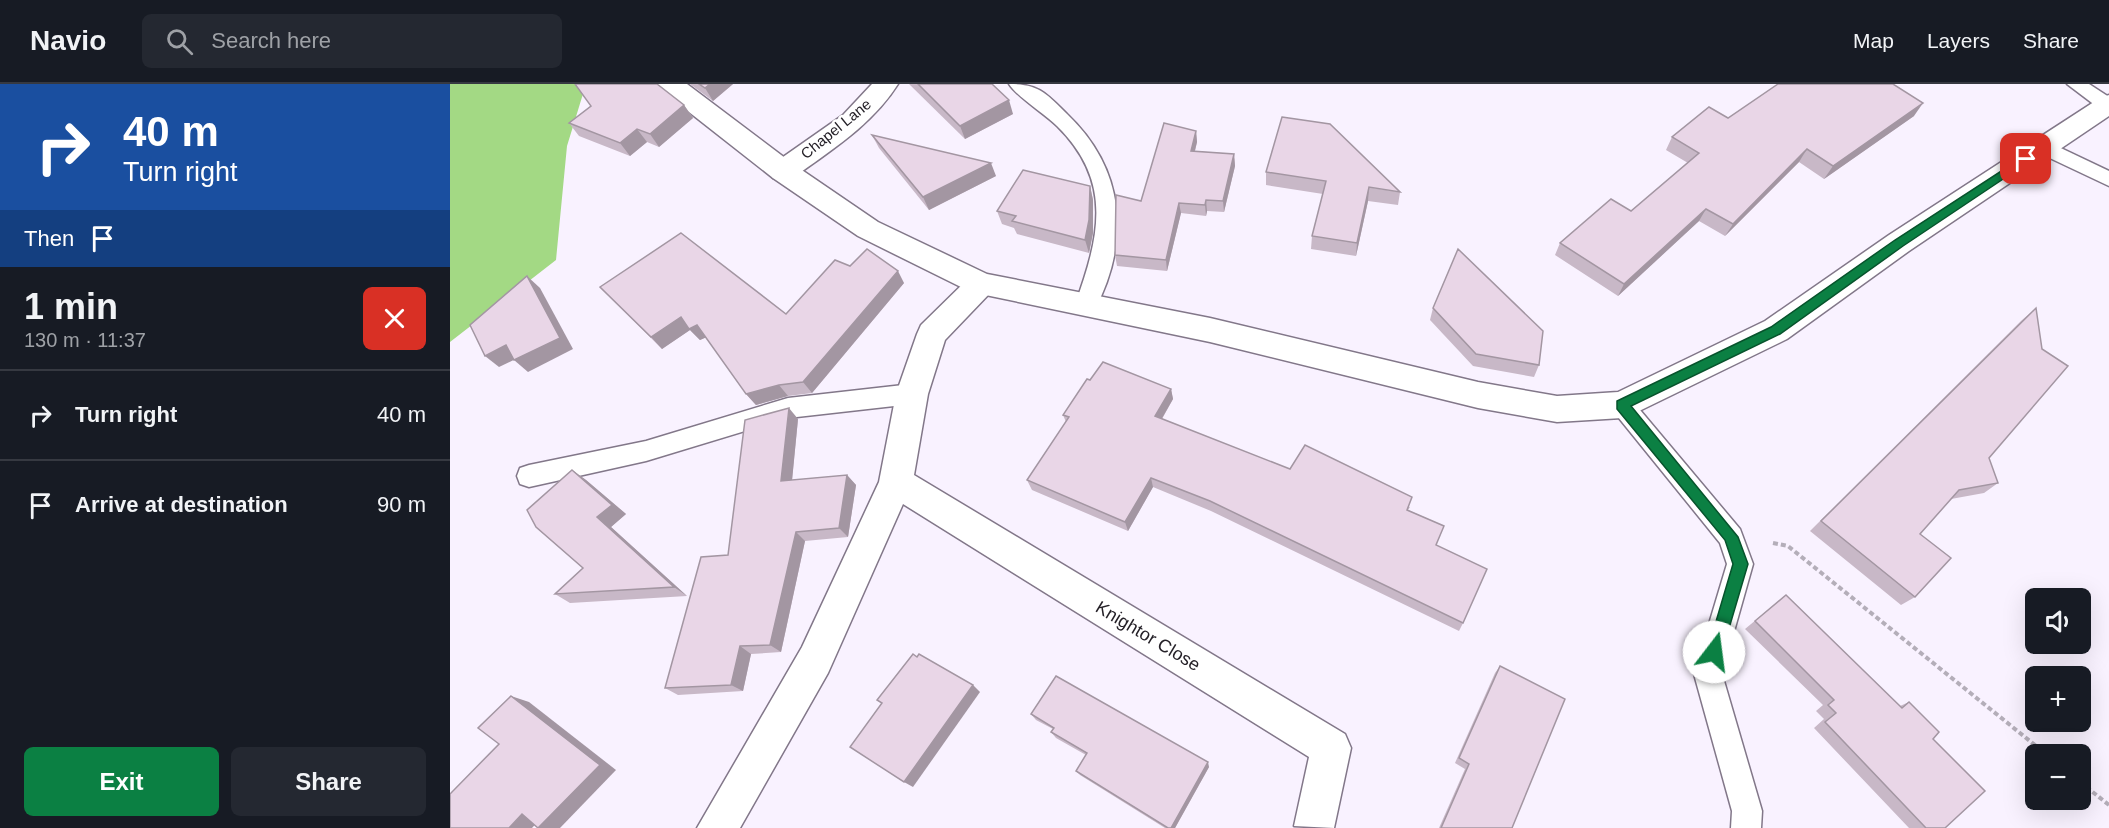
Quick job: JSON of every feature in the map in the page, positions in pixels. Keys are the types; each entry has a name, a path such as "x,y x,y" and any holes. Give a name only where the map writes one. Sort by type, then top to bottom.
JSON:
{"street":[{"path":"670,84 783,171 868,229 981,284 1210,330 1478,395 1557,409 1622,405 1776,330 1899,243 2108,105"},
{"name":"Chapel Lane","path":"783,171 849,122 879,94 885,84"},
{"path":"717,828 815,660 896,482 912,394 932,334 981,284"},
{"name":"Knightor Close","path":"896,482 1331,748 1314,826"}],"lane":[{"path":"1018,84 1065,123 1091,153 1105,183 1108,221 1102,258 1086,305"},
{"path":"2076,84 2108,105"},
{"path":"2044,147 2109,179"},
{"path":"529,476 646,451 788,408 912,394"},
{"path":"1622,405 1731,537 1740,564 1708,674 1747,811 1746,828"}],"path":[{"path":"1731,537 1788,546 2034,744"},
{"path":"2091,790 2109,804"}],"green space":[{"path":"450,84 586,84 567,146 556,260 450,342"}],"building":[{"path":"575,84 657,84 684,105 650,134 637,129 620,143 569,123 591,106"},
{"path":"918,84 992,84 1009,100 960,126"},
{"path":"1778,84 1893,84 1923,103 1833,166 1807,149 1733,224 1706,209 1624,284 1560,243 1611,199 1631,211 1699,153 1672,137 1709,107 1728,118"},
{"path":"1282,117 1330,124 1400,192 1369,187 1357,243 1312,236 1326,181 1266,172"},
{"path":"1164,123 1196,131 1191,151 1234,154 1223,201 1206,200 1205,205 1179,203 1166,260 1115,255 1116,195 1141,201"},
{"path":"872,135 991,163 923,197"},
{"path":"1023,170 1090,186 1089,220 1085,240 1012,221 1016,216 997,211"},
{"path":"681,233 786,314 835,260 850,266 867,249 898,271 803,382 779,385 746,394 697,325 689,329 681,317 651,337 600,287"},
{"path":"1458,249 1543,331 1539,365 1476,354 1433,308"},
{"path":"527,276 560,338 514,360 506,345 485,356 470,325"},
{"path":"2036,308 2042,349 2068,366 1989,458 1998,483 1959,490 1920,534 1951,558 1915,597 1821,521"},
{"path":"1103,362 1171,389 1155,416 1290,469 1305,445 1412,497 1407,510 1444,526 1436,545 1487,569 1463,623 1210,501 1151,478 1125,522 1027,480 1069,417 1063,415 1087,379 1090,380"},
{"path":"789,408 781,481 847,475 839,528 796,532 770,645 740,646 731,685 665,688 701,557 728,555 745,420"},
{"path":"572,470 612,505 597,517 674,587 555,594 583,568 536,527 527,510"},
{"path":"1786,595 1902,708 1909,702 1939,732 1933,739 1985,791 1945,828 1926,828 1825,722 1836,713 1828,705 1834,700 1755,621"},
{"path":"913,654 917,657 919,654 973,685 904,782 850,747 882,703 877,700"},
{"path":"1500,666 1565,699 1512,828 1441,828 1469,764 1459,758"},
{"path":"1056,676 1208,762 1171,828 1076,771 1087,753 1051,732 1054,728 1031,714"},
{"path":"511,696 600,765 538,828 522,814 509,828 450,828 450,794 499,744 478,728"}],"route":[{"path":"1714,652 1740,564 1731,537 1622,405 1776,330 1899,243 2026,159"}]}
